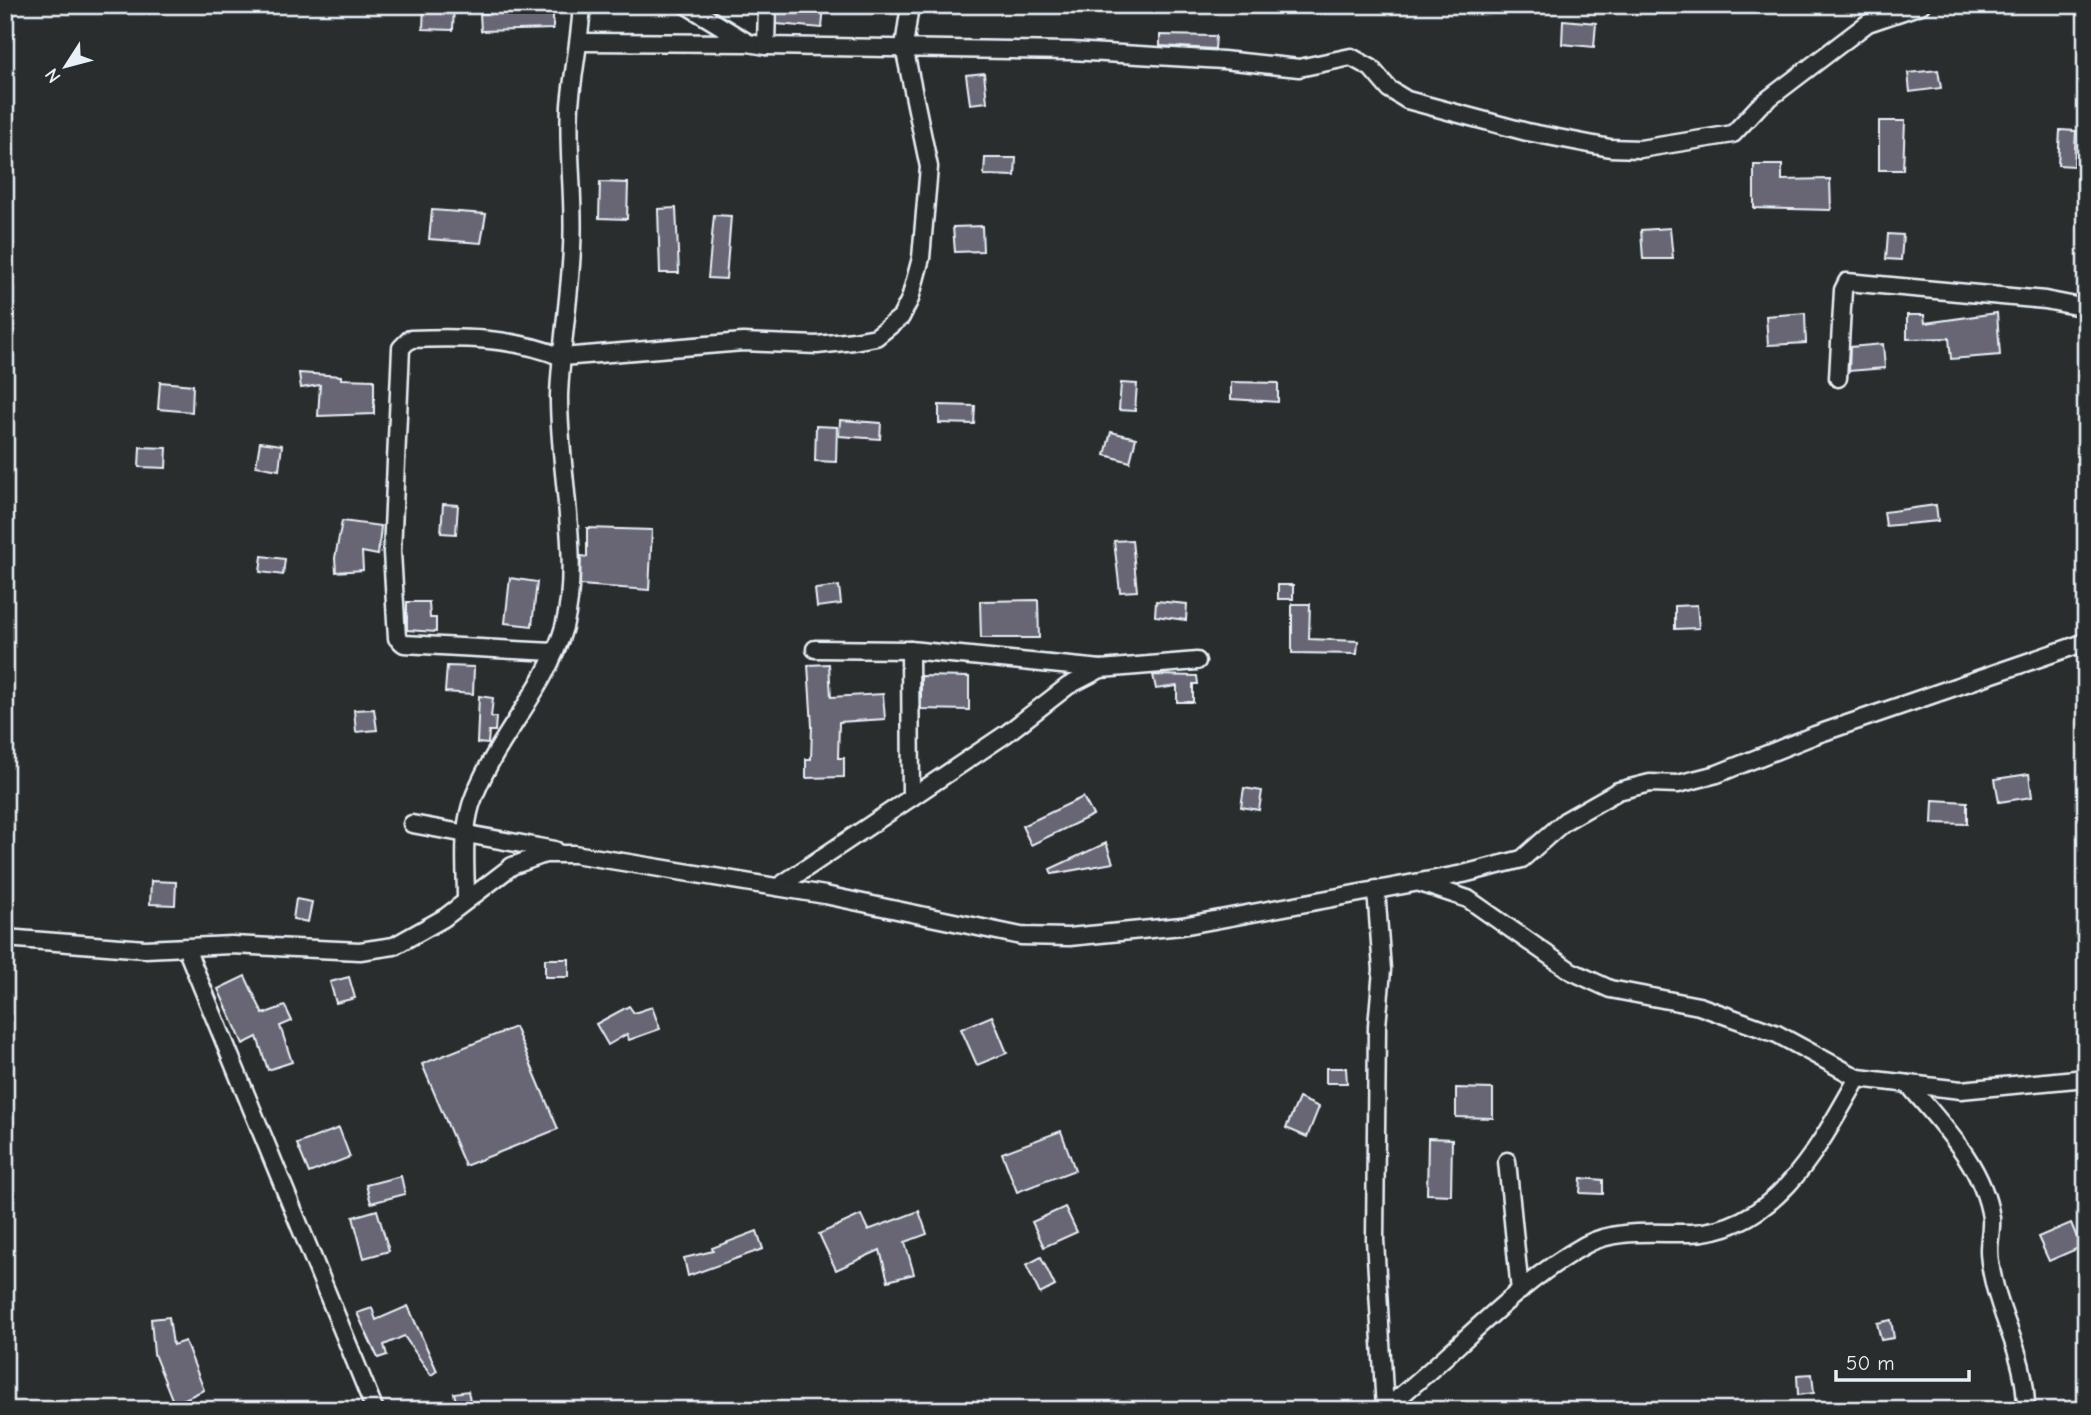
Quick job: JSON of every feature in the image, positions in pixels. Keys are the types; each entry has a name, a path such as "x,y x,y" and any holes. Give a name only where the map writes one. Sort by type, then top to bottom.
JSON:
{"street":[{"path":"466,900 465,832 481,784 541,683 564,627 568,596 568,545 559,397 573,244 568,162 570,103 580,43 582,5"},
{"path":"686,5 748,43"},
{"path":"766,46 767,5"},
{"path":"554,652 404,644 394,631 392,552 401,348 404,342 410,339 449,338 504,341 540,348 562,357 743,342 817,345 876,337 901,317 910,299 921,258 929,167 904,47 910,5"},
{"path":"580,43 748,43 766,46 1085,52 1223,60 1299,68 1351,57 1366,63 1389,89 1407,100 1527,132 1610,148 1640,149 1733,134 1750,119 1759,106 1850,35 1868,23 1921,5"},
{"path":"1838,379 1843,290 1847,282 2045,300 2086,308"},
{"path":"412,824 778,887 1021,936 1069,937 1182,926 1463,874 1522,859 1565,821 1618,791 1650,782 1678,784 1717,774 1815,735 2086,642"},
{"path":"816,649 910,650 1101,669 1197,661"},
{"path":"910,650 911,798"},
{"path":"778,887 1006,734 1068,686 1101,669"},
{"path":"5,938 145,949 231,945 360,951 394,946 444,918 512,866 545,854 574,854"},
{"path":"1414,881 1468,899 1571,971 1610,989 1712,1011 1777,1034 1858,1078 1961,1090 2086,1078"},
{"path":"1376,889 1382,970 1377,1026 1375,1240 1384,1409"},
{"path":"186,948 375,1410"},
{"path":"1384,1409 1432,1372 1520,1291 1587,1243 1623,1234 1693,1233 1733,1224 1761,1210 1791,1181 1819,1146 1858,1078"},
{"path":"1908,1084 1963,1150 1981,1184 1991,1219 1989,1253 1993,1276 2026,1381 2026,1410"},
{"path":"1507,1161 1520,1291"}],"building":[{"path":"424,5 454,5 453,30 423,29"},
{"path":"777,5 824,5 822,28 777,24"},
{"path":"553,12 553,29 481,31 480,13"},
{"path":"1563,20 1596,23 1594,47 1562,44"},
{"path":"1160,35 1216,36 1215,49 1160,46"},
{"path":"1938,70 1941,88 1910,92 1908,73"},
{"path":"984,73 987,102 970,104 966,75"},
{"path":"1879,121 1905,121 1903,170 1879,170"},
{"path":"2060,130 2076,131 2074,166 2058,165"},
{"path":"985,158 1016,158 1015,176 984,175"},
{"path":"1754,165 1782,165 1782,180 1830,179 1831,210 1754,208"},
{"path":"600,182 628,183 627,219 599,218"},
{"path":"676,208 679,273 660,273 658,209"},
{"path":"432,210 486,214 481,243 429,239"},
{"path":"714,215 731,216 726,279 708,278"},
{"path":"982,226 983,251 955,252 953,227"},
{"path":"1670,228 1673,259 1643,259 1641,230"},
{"path":"1888,234 1903,235 1901,260 1886,259"},
{"path":"1805,313 1806,343 1768,345 1766,316"},
{"path":"1997,313 2000,355 1951,359 1949,338 1907,339 1907,315 1924,315 1925,323"},
{"path":"1883,344 1885,368 1849,371 1850,347"},
{"path":"299,373 374,380 374,414 318,416 320,385 301,388"},
{"path":"160,382 193,385 192,412 158,409"},
{"path":"1231,382 1278,383 1278,402 1231,399"},
{"path":"1121,383 1137,384 1135,411 1119,410"},
{"path":"939,405 975,406 974,424 939,423"},
{"path":"840,420 881,423 880,439 839,436"},
{"path":"816,426 837,427 836,462 815,461"},
{"path":"1111,432 1136,438 1130,462 1105,455"},
{"path":"260,442 282,445 279,470 256,466"},
{"path":"140,447 167,448 166,468 139,467"},
{"path":"443,504 458,505 456,534 441,533"},
{"path":"1936,505 1938,521 1886,526 1884,512"},
{"path":"342,521 381,526 378,555 362,552 363,570 336,572 335,558"},
{"path":"587,528 652,530 649,590 580,585 581,556 587,557"},
{"path":"1132,540 1137,591 1120,592 1114,541"},
{"path":"262,556 285,559 283,575 260,572"},
{"path":"510,578 537,582 532,626 505,623"},
{"path":"1278,585 1293,585 1293,599 1278,599"},
{"path":"839,586 841,604 817,607 815,589"},
{"path":"1038,600 1039,638 981,638 980,601"},
{"path":"1156,601 1187,604 1186,620 1155,616"},
{"path":"407,602 429,602 430,618 436,618 436,632 407,630"},
{"path":"1292,604 1310,604 1309,639 1358,641 1357,654 1292,653"},
{"path":"1697,605 1699,628 1675,629 1675,606"},
{"path":"829,664 831,697 883,694 885,719 839,722 838,758 844,758 844,777 806,778 806,759 811,759 812,726 808,665"},
{"path":"447,666 474,667 473,694 445,692"},
{"path":"1153,675 1197,676 1198,684 1193,684 1193,702 1177,702 1177,686 1156,689"},
{"path":"921,676 969,677 969,710 921,709"},
{"path":"479,696 493,698 491,717 496,717 495,731 489,731 488,744 477,743"},
{"path":"374,709 377,730 356,732 354,710"},
{"path":"2029,774 2032,797 1999,802 1995,779"},
{"path":"1244,788 1262,791 1259,810 1241,807"},
{"path":"1083,797 1093,815 1031,845 1022,826"},
{"path":"1933,800 1967,802 1967,824 1932,823"},
{"path":"1106,843 1113,863 1052,874 1050,869"},
{"path":"151,881 176,882 175,905 150,904"},
{"path":"296,899 312,902 308,922 293,919"},
{"path":"545,959 569,959 569,977 545,977"},
{"path":"245,976 263,1014 285,1006 292,1021 280,1026 292,1062 268,1070 257,1037 243,1044 218,989"},
{"path":"349,977 355,998 336,1003 330,982"},
{"path":"629,1006 634,1013 652,1007 660,1029 629,1040 627,1034 608,1045 596,1024"},
{"path":"992,1016 1007,1053 977,1065 961,1029"},
{"path":"515,1027 558,1129 465,1166 422,1064"},
{"path":"1326,1068 1346,1068 1347,1083 1326,1083"},
{"path":"1456,1088 1493,1089 1493,1118 1456,1117"},
{"path":"1299,1098 1319,1107 1307,1137 1286,1128"},
{"path":"339,1128 350,1157 309,1173 297,1144"},
{"path":"1061,1131 1075,1170 1017,1192 1002,1153"},
{"path":"1428,1138 1452,1139 1451,1195 1427,1194"},
{"path":"401,1176 405,1194 371,1203 366,1185"},
{"path":"1581,1178 1603,1180 1603,1194 1580,1193"},
{"path":"1065,1207 1077,1232 1044,1247 1032,1222"},
{"path":"377,1210 389,1251 364,1258 353,1217"},
{"path":"919,1211 927,1234 905,1242 914,1274 888,1281 880,1250 836,1270 819,1234 861,1215 868,1230"},
{"path":"2071,1223 2081,1247 2049,1261 2038,1237"},
{"path":"757,1231 763,1249 688,1276 684,1258 713,1251 712,1248"},
{"path":"1041,1257 1055,1286 1040,1294 1026,1265"},
{"path":"408,1306 437,1371 431,1375 404,1336 384,1345 387,1355 378,1358 357,1313 372,1308 376,1320"},
{"path":"169,1317 173,1345 185,1341 204,1390 174,1404 154,1354 151,1319"},
{"path":"1891,1320 1894,1338 1881,1340 1877,1323"},
{"path":"1812,1374 1814,1393 1798,1395 1797,1375"},
{"path":"468,1391 472,1410 458,1410 454,1393"}]}
